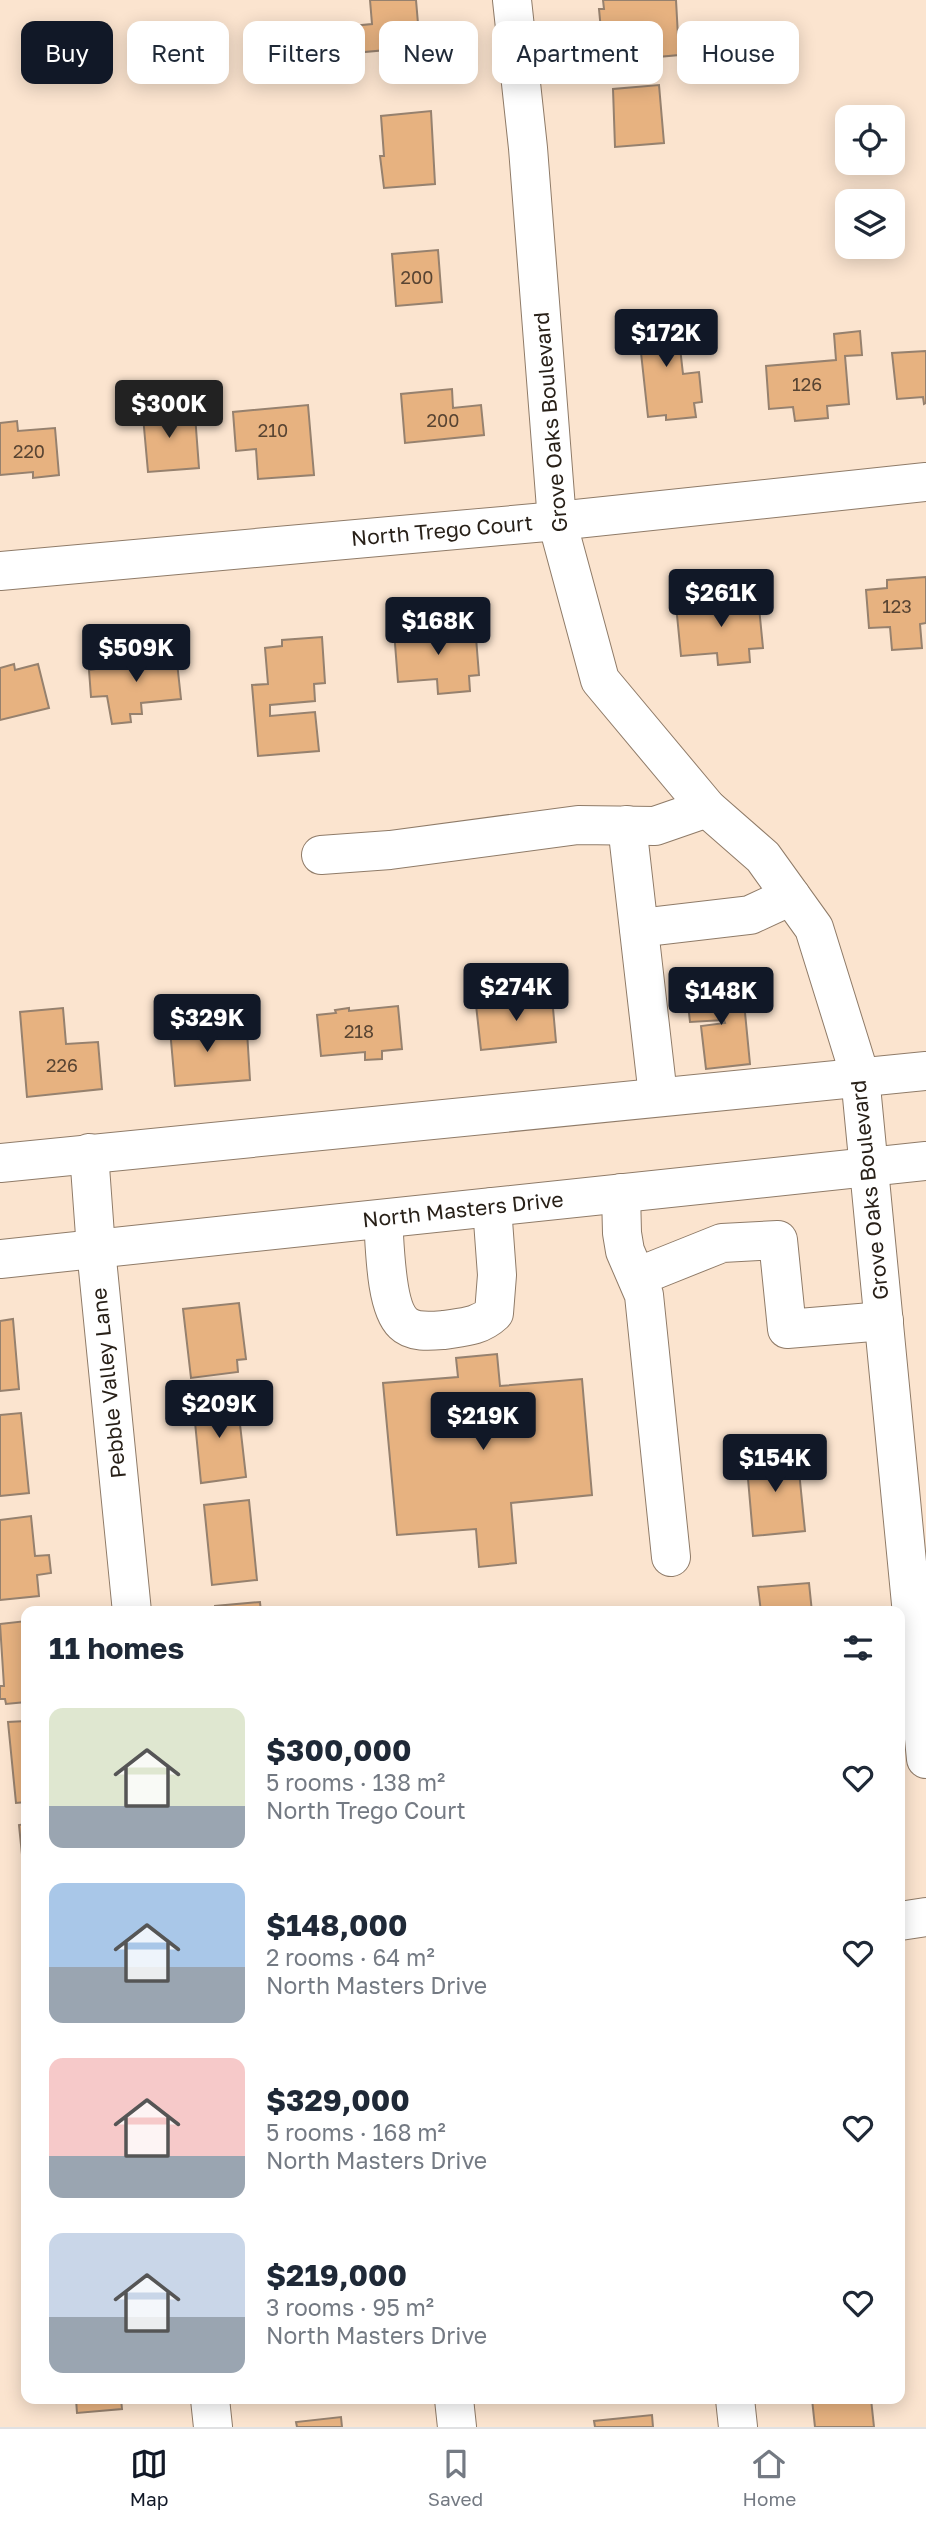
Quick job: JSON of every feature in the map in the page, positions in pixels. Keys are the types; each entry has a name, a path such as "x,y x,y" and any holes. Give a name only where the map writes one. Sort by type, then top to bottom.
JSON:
{"street":[{"name":"Grove Oaks Boulevard","path":"512,0 529,162 557,521 600,680 707,808 763,857 814,928 860,1076 915,1690 926,1759"},
{"name":"North Trego Court","path":"0,571 557,521 926,482"},
{"path":"321,855 578,825 655,826 707,808"},
{"path":"627,825 658,1096"},
{"path":"639,928 750,915 791,896"},
{"path":"0,1163 926,1071"},
{"name":"Pebble Valley Lane","path":"89,1153 131,1606"},
{"name":"North Masters Drive","path":"0,1259 926,1161"},
{"path":"621,1193 625,1251 644,1295 671,1557"},
{"path":"383,1219 395,1311 403,1324 415,1330 432,1331 469,1327 494,1313 497,1275 492,1207"},
{"path":"637,1277 722,1243 778,1240 787,1329 884,1321"},
{"path":"905,1920 926,1917"},
{"path":"210,2404 212,2427"},
{"path":"455,2404 457,2427"},
{"path":"736,2404 738,2427"}],"building":[{"path":"370,0 416,0 418,21 379,21 379,51 365,52 365,25 372,24"},
{"path":"603,0 676,0 677,55 663,56 663,21 600,21 599,9 604,9"},
{"path":"659,85 664,143 615,147 613,89"},
{"path":"431,111 435,184 384,188 380,156 384,156 381,116"},
{"path":"438,250 442,302 396,306 392,254"},
{"path":"676,312 683,374 699,372 702,402 694,403 696,417 666,420 666,415 648,417 637,316"},
{"path":"860,331 862,355 845,356 849,404 827,406 828,418 795,421 793,407 769,409 766,366 836,360 834,334"},
{"path":"926,351 926,403 924,404 923,397 897,399 892,353"},
{"path":"452,389 453,408 481,405 484,435 405,443 401,394"},
{"path":"166,403 167,417 195,415 199,468 148,472 142,405"},
{"path":"308,405 314,475 258,479 256,449 236,451 233,412"},
{"path":"17,421 18,431 55,428 59,475 33,478 33,472 0,475 0,423"},
{"path":"926,577 926,623 920,624 922,648 892,650 890,627 869,628 866,590 887,588 887,580"},
{"path":"758,597 763,648 749,649 750,662 718,665 717,653 681,656 676,605 719,601 719,598"},
{"path":"475,625 479,675 469,676 470,691 438,694 437,679 398,682 394,631"},
{"path":"322,637 325,683 314,684 315,701 270,705 270,716 315,712 319,751 258,756 252,685 268,684 265,648 282,646 282,640"},
{"path":"176,653 181,699 141,703 142,714 130,714 131,722 112,724 107,696 91,697 89,670 123,665 122,656"},
{"path":"14,664 15,670 38,664 49,708 0,720 0,668"},
{"path":"703,984 705,996 743,992 750,1064 706,1069 701,1026 725,1023 724,1020 690,1022 686,986"},
{"path":"552,997 556,1042 481,1050 476,1005"},
{"path":"398,1006 402,1049 382,1051 382,1059 365,1060 365,1052 321,1056 317,1015 336,1013 335,1010 349,1008 349,1011"},
{"path":"63,1008 66,1044 98,1042 102,1089 27,1097 20,1012"},
{"path":"199,1015 200,1028 213,1027 214,1034 247,1031 250,1080 175,1086 169,1018"},
{"path":"239,1303 246,1359 237,1360 238,1372 191,1378 183,1309"},
{"path":"13,1319 19,1389 0,1391 0,1321"},
{"path":"497,1354 500,1386 582,1379 592,1495 511,1503 516,1563 479,1567 476,1529 397,1535 383,1383 458,1377 456,1358"},
{"path":"237,1398 246,1477 201,1483 193,1402"},
{"path":"21,1413 29,1493 0,1496 0,1415"},
{"path":"797,1451 805,1531 753,1536 746,1456"},
{"path":"249,1500 257,1580 212,1585 204,1505"},
{"path":"31,1516 35,1556 49,1555 51,1573 37,1575 39,1596 0,1600 0,1520"},
{"path":"809,1583 811,1606 760,1606 758,1587"},
{"path":"260,1602 260,1606 215,1606"},
{"path":"21,1622 21,1702 6,1704 5,1699 0,1699 0,1686 4,1686 0,1624"},
{"path":"21,1721 21,1802 16,1803 8,1722"},
{"path":"76,2404 122,2404 122,2409 77,2413"},
{"path":"813,2404 872,2404 874,2427 815,2427"},
{"path":"652,2415 653,2427 595,2427 594,2421"},
{"path":"341,2417 342,2427 297,2427 296,2422"}]}
